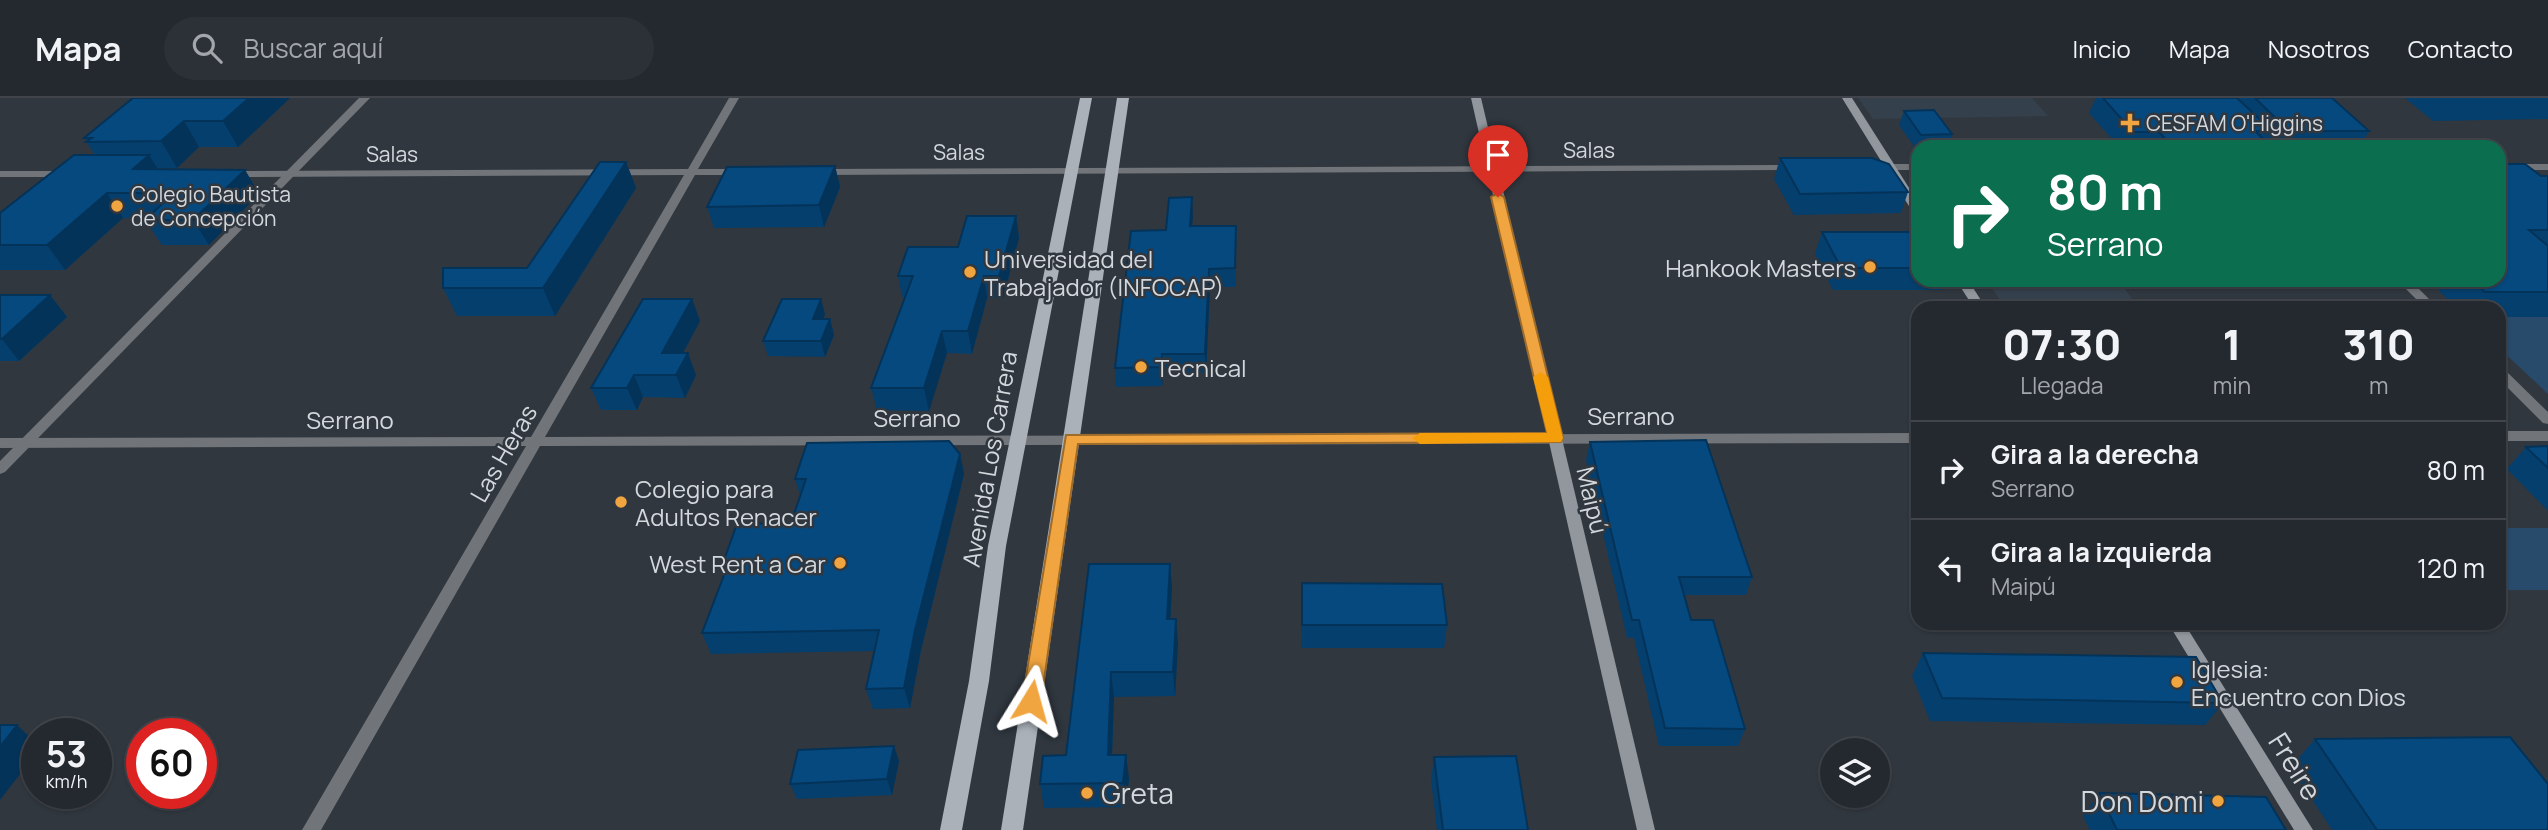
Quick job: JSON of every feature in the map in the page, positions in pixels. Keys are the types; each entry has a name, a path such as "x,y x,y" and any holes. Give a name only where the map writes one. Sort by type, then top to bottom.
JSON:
{"main road":[{"name":"Avenida Los Carrera","path":"951,830 979,681 997,546 1086,98"},
{"path":"1012,830 1123,98"},
{"name":"Maipú","path":"1476,98 1646,830"},
{"path":"1847,98 1911,200"},
{"name":"Freire","path":"2180,630 2304,830"}],"street":[{"path":"0,469 365,98"},
{"name":"Las Heras","path":"311,830 734,98"},
{"path":"2506,166 2548,167"},
{"path":"1863,167 1911,167"},
{"name":"Salas","path":"800,172 1808,168"},
{"name":"Salas","path":"217,174 760,172"},
{"path":"0,174 81,174"},
{"path":"2410,287 2425,301"},
{"path":"2506,379 2548,420"},
{"path":"2506,436 2548,436"},
{"name":"Serrano","path":"0,443 1911,438"}],"shaded area":[{"path":"1858,98 2032,98 2048,116 1873,119"},
{"path":"1992,287 2123,287 2134,301 2000,301"},
{"path":"2506,317 2548,317 2548,394 2506,355"},
{"path":"2506,528 2548,528 2548,590 2506,590"}],"building":[{"path":"133,98 249,98 223,121 184,121 161,141 86,142 92,138 84,138"},
{"path":"2103,98 2237,98 2269,128 2282,129 2285,127 2255,98 2332,98 2369,131 2255,131 2264,140 2166,140 2159,132 2133,132"},
{"path":"1934,110 1952,134 1921,135 1904,111"},
{"path":"74,155 149,155 133,169 245,170 193,220 145,220 174,193 107,193 47,245 0,245 0,213"},
{"path":"1780,158 1872,158 1889,164 1908,192 1800,194"},
{"path":"600,162 626,162 543,288 443,288 443,268 527,268"},
{"path":"2506,164 2525,164 2541,176 2548,176 2548,230 2529,230 2548,246 2548,292 2485,292 2480,287 2506,287"},
{"path":"835,166 819,205 707,207 727,167"},
{"path":"1192,197 1190,226 1236,226 1235,268 1209,269 1205,354 1162,354 1161,367 1115,368 1131,231 1166,230 1169,198"},
{"path":"967,216 1016,216 999,276 984,276 968,331 942,331 924,388 871,388 913,276 898,276 908,247 958,247"},
{"path":"1822,232 1911,232 1911,268 1841,268"},
{"path":"0,295 50,295 0,339"},
{"path":"643,299 692,299 662,353 688,353 676,375 634,375 627,388 591,388"},
{"path":"782,299 821,299 813,319 830,319 821,341 763,341"},
{"path":"1706,440 1752,577 1679,577 1691,620 1713,620 1745,729 1665,728 1639,620 1632,620 1590,442"},
{"path":"949,441 960,454 915,630 904,688 866,689 879,630 702,633 729,562 723,563 737,524 791,523 806,479 795,479 807,443"},
{"path":"2548,446 2548,468 2526,447"},
{"path":"1089,564 1170,564 1167,619 1176,619 1173,672 1111,672 1108,755 1126,755 1123,783 1040,784 1043,756 1066,755"},
{"path":"1302,583 1442,584 1447,625 1302,625"},
{"path":"1923,653 2196,657 2223,703 1942,698"},
{"path":"0,725 17,725 0,747"},
{"path":"2510,737 2548,784 2548,830 2377,830 2315,739"},
{"path":"894,746 887,779 790,784 798,750"},
{"path":"1516,756 1528,830 1443,830 1434,757"},
{"path":"2099,793 2266,797 2286,830 2117,830"}],"slow traffic":[{"path":"1420,438 1556,438 1541,377"}],"place":[{"name":"CESFAM O'Higgins","path":"2130,123"},
{"name":"Colegio Bautista de Concepción","path":"117,206"},
{"name":"Hankook Masters","path":"1870,267"},
{"name":"Universidad del Trabajador (INFOCAP)","path":"970,272"},
{"name":"Tecnical","path":"1141,367"},
{"name":"Colegio para Adultos Renacer","path":"621,502"},
{"name":"West Rent a Car","path":"840,563"},
{"name":"Iglesia: Encuentro con Dios","path":"2177,682"},
{"name":"Greta","path":"1087,793"},
{"name":"Don Domi","path":"2218,801"}],"route":[{"path":"1031,701 1071,439 1556,438 1498,197"}]}
